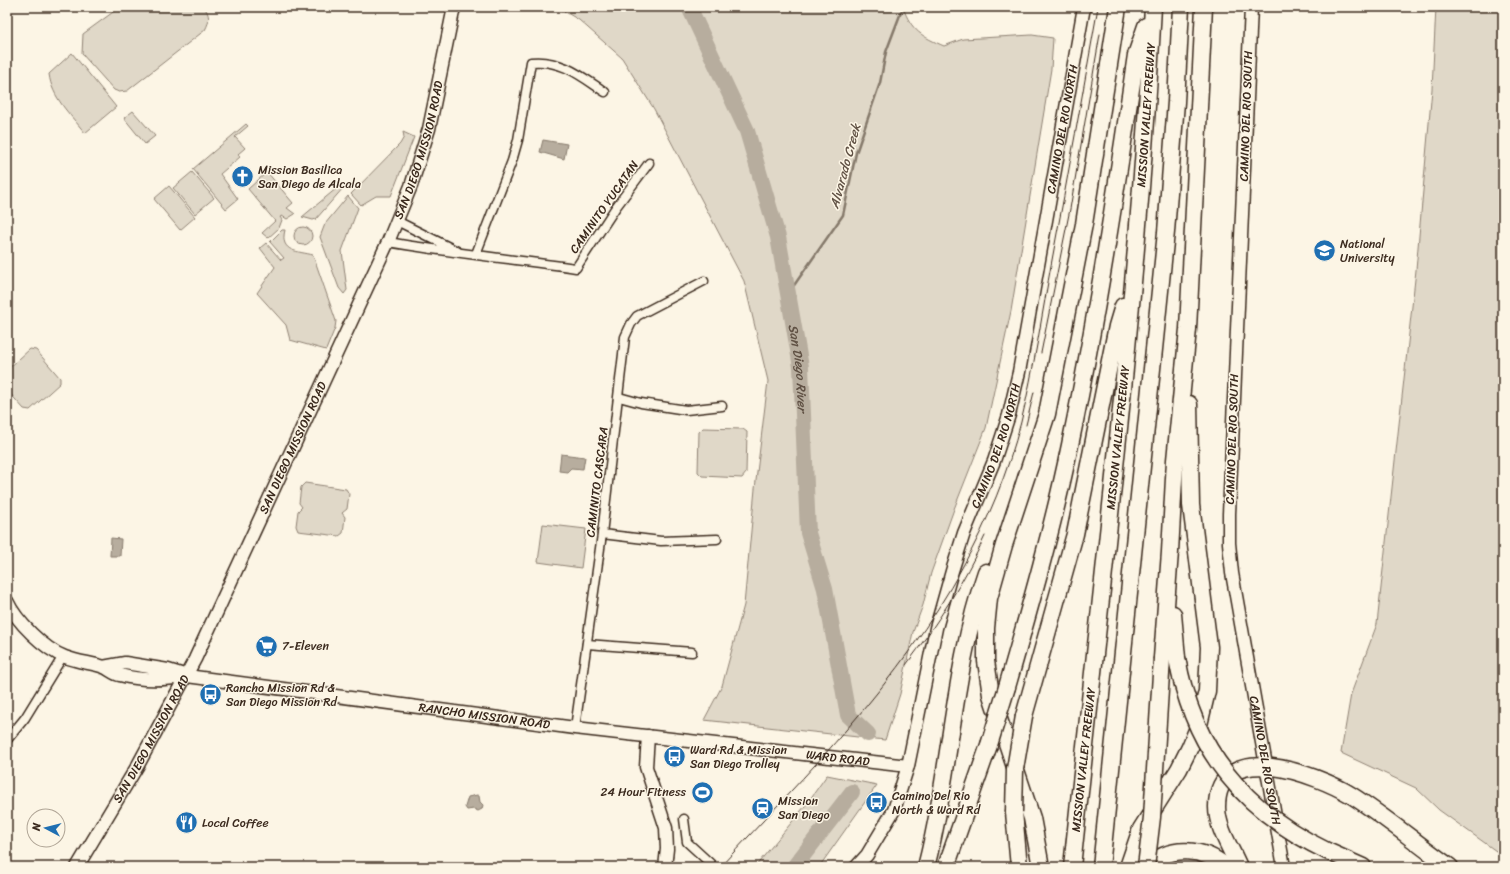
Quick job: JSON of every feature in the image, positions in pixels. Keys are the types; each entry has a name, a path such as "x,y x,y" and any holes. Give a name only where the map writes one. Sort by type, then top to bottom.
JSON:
{"highway":[{"path":"1041,867 1032,818 991,695 986,662 986,628 989,598 1004,545 1047,414 1049,396 1084,224 1118,7"},
{"path":"946,867 989,745 1043,562 1070,446 1106,255 1136,55 1152,7"},
{"name":"MISSION VALLEY FREEWAY","path":"1072,867 1133,278 1147,115 1152,7"},
{"path":"1101,867 1166,232 1175,118 1181,7"},
{"path":"1147,867 1169,658 1170,552 1175,460 1188,329 1204,7"},
{"path":"1204,24 1209,7"},
{"path":"1019,867 1014,812 1015,769 1024,716 1076,534 1117,326 1133,278"},
{"path":"1128,867 1144,822 1188,753 1199,725 1207,691 1209,647 1191,505 1188,329"},
{"path":"926,867 964,660 979,594 1042,407 1049,396"},
{"path":"1169,658 1206,742 1221,766 1237,787 1272,819 1291,832 1327,851 1363,867"},
{"path":"1239,867 1220,823 1217,808 1219,795 1226,781 1234,772 1247,766 1287,768 1318,779 1351,795 1450,867"},
{"path":"1147,867 1165,855 1186,851 1210,856 1226,867"}],"main road":[{"name":"SAN DIEGO MISSION ROAD","path":"77,867 138,765 187,676 388,242 411,186 429,129 454,7"},
{"name":"CAMINO DEL RIO NORTH","path":"856,867 867,855 894,810 908,766 936,628 952,571 964,533 994,461 1009,415 1019,372 1084,7"},
{"name":"CAMINO DEL RIO SOUTH","path":"1251,7 1228,514 1229,543 1233,581 1284,867"},
{"name":"RANCHO MISSION ROAD","path":"7,601 11,610 34,636 63,656 84,664 103,667 120,675 159,680 187,676 575,728 648,736"},
{"name":"WARD ROAD","path":"648,736 908,766"},
{"path":"648,736 646,767 666,828 668,849 665,867"}],"street":[{"path":"476,254 516,147 531,62 565,66 605,92"},
{"name":"CAMINITO YUCATAN","path":"388,242 442,252 476,254 576,268 616,208 649,163"},
{"name":"CAMINITO YUCATAN","path":"397,221 462,253"},
{"name":"CAMINITO CASCARA","path":"575,728 602,534 625,336 637,316 704,281"},
{"path":"619,397 641,403 686,410 722,406"},
{"path":"602,534 661,542 717,539"},
{"path":"587,644 692,652"},
{"path":"7,740 25,718 63,656"},
{"path":"684,819 687,842 712,864"}],"shaded area":[{"path":"120,7 204,7 208,15 208,24 205,30 127,91 119,92 114,90 82,54 83,34"},
{"path":"557,7 903,7 914,28 924,36 944,46 963,39 1032,35 1053,38 1051,69 1011,311 986,428 931,573 923,605 913,632 900,694 885,740 704,720 722,686 744,605 755,489 768,381 744,281 654,109 622,58 579,20"},
{"path":"1436,7 1503,7 1503,856 1439,810 1416,788 1341,753 1351,694 1377,624 1416,270 1432,89"},
{"path":"72,53 116,107 85,133 58,98 51,83 49,74"},
{"path":"133,111 155,136 145,144 124,118"},
{"path":"246,124 248,126 235,137 245,148 238,154 240,157 220,174 238,199 226,209 193,169"},
{"path":"403,132 414,137 391,196 376,196 361,205 351,194 400,144 404,137"},
{"path":"543,140 567,144 564,159 540,152"},
{"path":"192,172 214,198 195,214 173,188"},
{"path":"267,172 293,203 287,208 295,214 287,219 282,216 280,217 282,220 279,228 268,238 262,233 275,221 248,189"},
{"path":"343,183 344,187 316,219 313,220 302,217"},
{"path":"169,186 195,217 180,230 154,199"},
{"path":"348,196 358,208 342,251 347,290 344,294 339,288 320,237 325,224"},
{"path":"303,227 309,230 312,236 309,242 303,245 297,242 294,236 297,230"},
{"path":"282,230 285,230 284,238 288,247 292,250 313,255 336,321 335,328 326,350 290,340 286,325 257,293 275,267 260,248 266,243 281,260 284,258 270,242"},
{"path":"30,349 36,350 60,378 60,383 30,410 24,409 7,390 7,370"},
{"path":"703,428 743,429 747,432 746,473 742,478 702,476 698,472 699,432"},
{"path":"561,454 585,457 583,469 571,468 567,472 559,471"},
{"path":"305,483 346,489 349,494 347,509 342,513 345,517 343,533 339,536 298,531 296,526 298,511 302,507 299,503 301,487"},
{"path":"543,524 586,529 581,568 538,562"},
{"path":"111,538 121,539 120,556 110,556"},
{"path":"827,775 877,785 819,867 755,867 805,806"},
{"path":"479,796 480,802 483,805 482,809 478,811 474,809 467,810 465,807 468,797"}],"waterway":[{"name":"San Diego River","path":"689,7 747,131 778,237 801,367 808,533 825,589 848,715 868,734"},
{"name":"Alvarado Creek","path":"788,294 843,215 856,153 880,83 886,52 903,7"},
{"name":"San Diego River","path":"794,867 852,792"}],"tram line":[{"path":"720,867 819,760 882,687 938,608 963,566 989,514 1004,478 1016,441 1026,402 1098,7"},
{"path":"1041,353 1070,209 1100,34"},
{"path":"1026,425 1034,392"},
{"path":"906,665 949,602 968,570 985,536"}],"place":[{"name":"Mission Basilica San Diego de Alcala","path":"242,177"},
{"name":"National University","path":"1324,251"},
{"name":"7-Eleven","path":"266,646"},
{"name":"Rancho Mission Rd & San Diego Mission Rd","path":"211,695"},
{"name":"Ward Rd & Mission San Diego Trolley","path":"675,757"},
{"name":"24 Hour Fitness","path":"702,792"},
{"name":"Camino Del Rio North & Ward Rd","path":"877,803"},
{"name":"Mission San Diego","path":"763,808"},
{"name":"Local Coffee","path":"187,823"}]}
